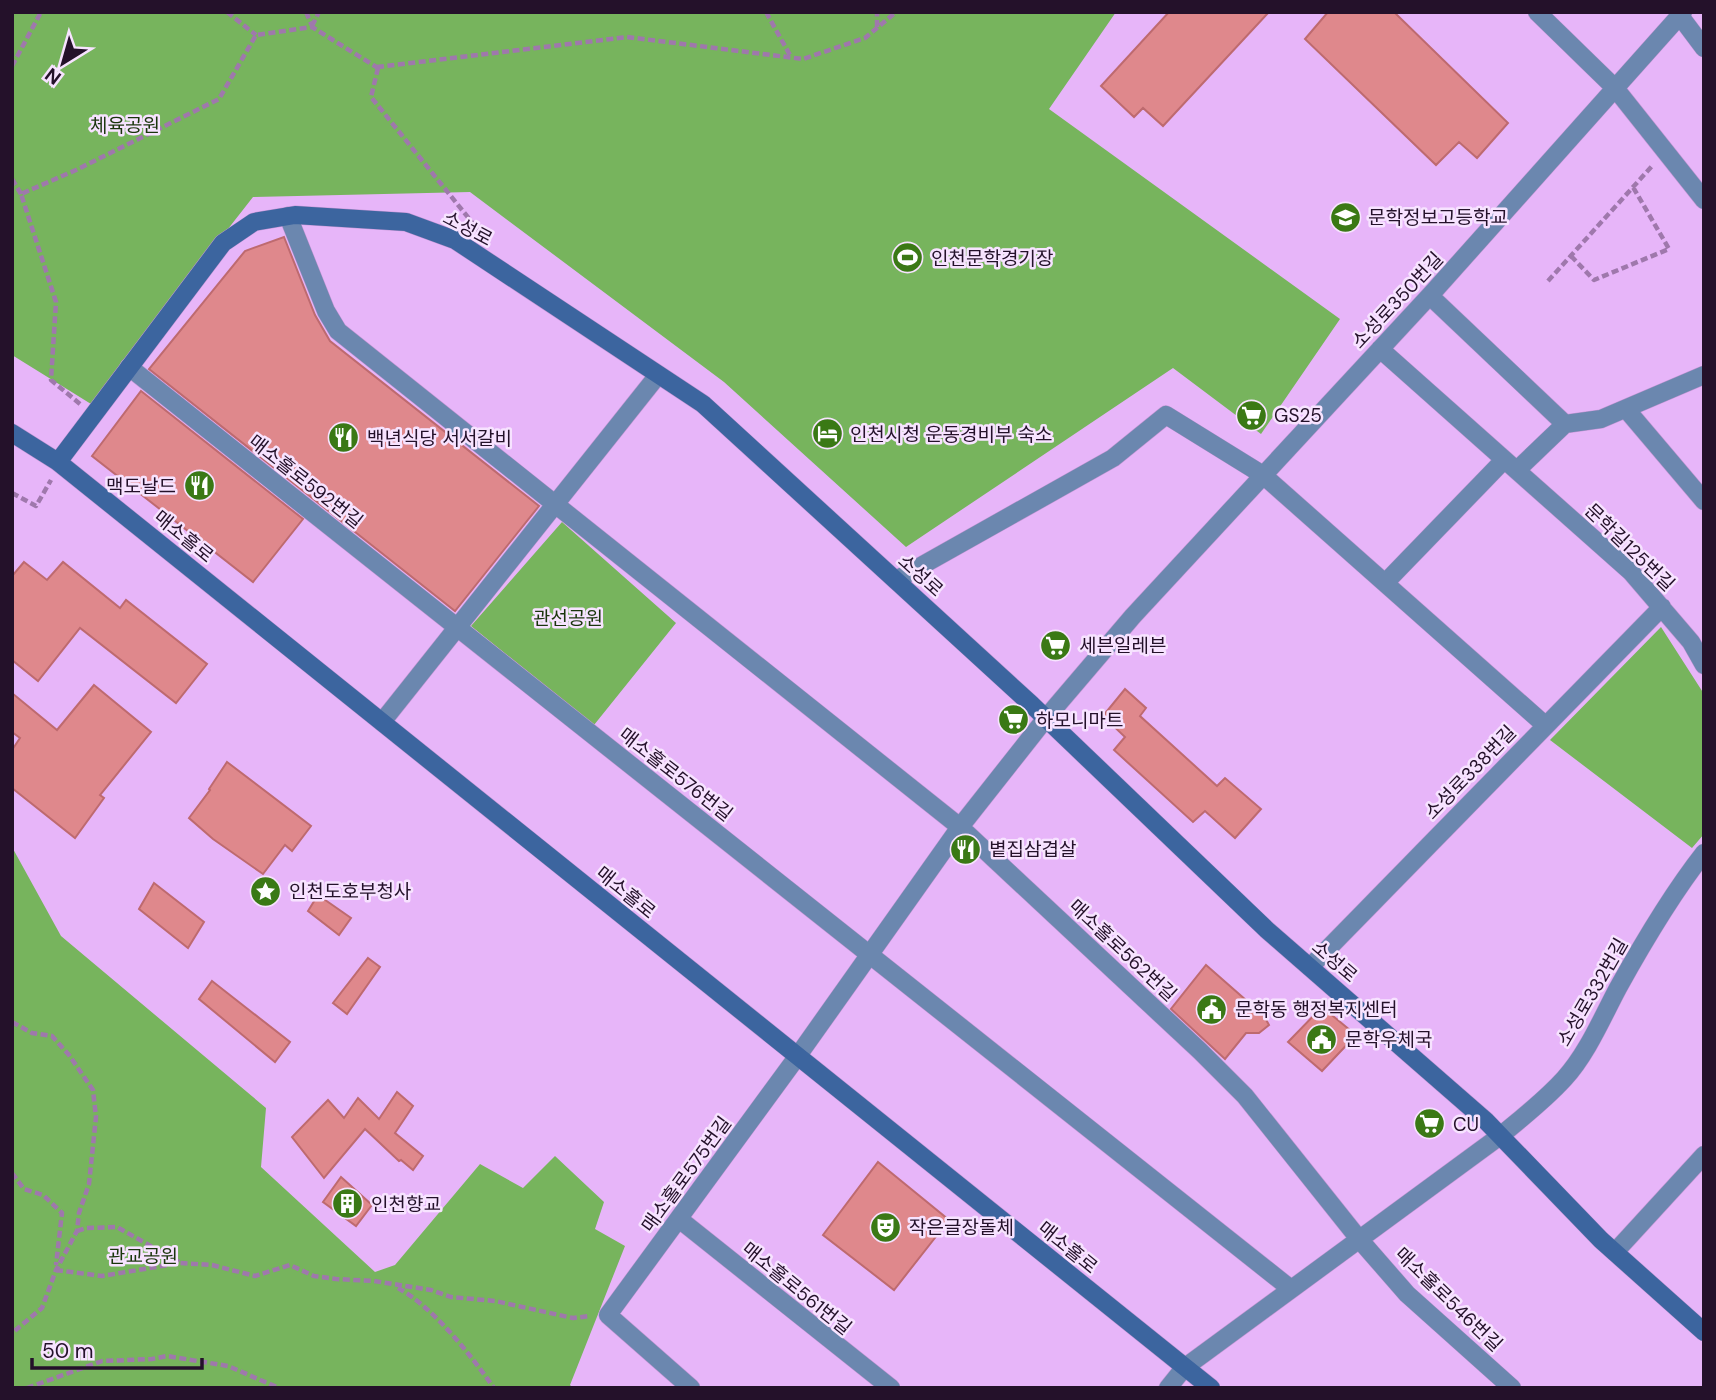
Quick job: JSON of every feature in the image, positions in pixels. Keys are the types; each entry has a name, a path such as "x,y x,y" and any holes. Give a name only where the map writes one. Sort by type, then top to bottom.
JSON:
{"street":[{"path":"1537,12 1615,88 1704,200"},
{"path":"1681,14 1704,48"},
{"name":"소성로350번길","path":"1046,718 1133,615 1430,296 1681,14"},
{"path":"288,216 326,311 338,331 960,827"},
{"name":"소성로","path":"58,462 223,243 254,222 288,216 406,222 455,240 704,405 1046,718 1267,930 1486,1121 1615,1252 1704,1332"},
{"path":"1430,296 1565,424"},
{"name":"문학길125번길","path":"1380,349 1632,572 1690,642 1704,665"},
{"name":"매소홀로592번길","path":"129,367 457,627"},
{"path":"382,722 658,374"},
{"path":"1385,583 1510,465 1565,424 1601,419 1704,375"},
{"path":"1626,409 1704,501"},
{"path":"896,580 1113,458 1166,415 1263,475 1545,725"},
{"name":"매소홀로","path":"12,433 58,462 1211,1388"},
{"name":"소성로338번길","path":"1310,967 1662,607"},
{"name":"매소홀로576번길","path":"457,627 869,954"},
{"path":"797,1057 960,827 1046,718"},
{"name":"매소홀로562번길","path":"960,827 1245,1096 1359,1239"},
{"name":"소성로332번길","path":"1500,1136 1529,1113 1565,1078 1582,1055 1636,956 1685,877 1704,853"},
{"path":"869,954 1291,1289"},
{"name":"매소홀로575번길","path":"608,1315 797,1057"},
{"path":"1168,1388 1184,1368 1500,1136"},
{"path":"1615,1252 1704,1154"},
{"name":"매소홀로561번길","path":"679,1219 891,1388"},
{"name":"매소홀로546번길","path":"1359,1239 1407,1294 1512,1388"},
{"path":"608,1315 691,1388"}],"path":[{"path":"12,66 41,12"},
{"path":"227,12 256,35 312,27"},
{"path":"306,12 312,27 378,68 627,37 803,59 864,38 896,12"},
{"path":"312,27 319,12"},
{"path":"766,12 792,58"},
{"path":"877,12 877,28"},
{"path":"21,194 76,170 219,99 256,35"},
{"path":"378,68 371,97 480,233"},
{"path":"1548,281 1665,152"},
{"path":"12,179 21,194 56,302 51,380 93,415"},
{"path":"1571,256 1594,280 1669,249 1633,187"},
{"path":"12,492 36,506 54,475 58,462"},
{"path":"12,1022 32,1033 52,1036 69,1055 93,1090 96,1117 89,1184 79,1213 77,1231 55,1270 41,1308 12,1333"},
{"path":"12,1174 24,1189 43,1195 62,1213 55,1270"},
{"path":"77,1231 117,1227 180,1263"},
{"path":"55,1270 102,1276 180,1263 212,1265 256,1276 290,1265 314,1276 374,1281 431,1290 451,1297 495,1301 573,1318 608,1315"},
{"path":"394,1286 424,1304 473,1357 494,1388"},
{"path":"27,1388 102,1361 167,1356 228,1366 279,1388"}],"green space":[{"name":"인천문학경기장","path":"12,12 1116,12 1049,109 1340,319 1261,434 1173,368 906,547 724,382 470,192 253,197 91,404 12,355"},
{"name":"관선공원","path":"562,522 676,623 594,725 471,626"},
{"path":"1661,627 1704,694 1704,834 1692,848 1550,740"},
{"name":"관교공원","path":"12,847 61,936 266,1108 261,1167 375,1272 395,1265 480,1164 523,1188 555,1156 604,1202 595,1229 625,1246 570,1385 573,1388 12,1388"}],"building":[{"path":"1169,12 1269,12 1163,126 1143,108 1134,117 1101,86"},
{"path":"1328,12 1394,12 1508,123 1477,158 1459,142 1436,165 1305,39"},
{"name":"백년식당 서서갈비","path":"284,237 315,315 330,341 539,506 455,611 149,369 245,251"},
{"name":"맥도날드","path":"141,391 303,519 253,582 92,456"},
{"path":"24,562 47,580 63,562 120,608 126,600 207,664 176,703 80,628 38,681 12,660 12,576"},
{"path":"94,685 151,732 100,795 104,798 75,838 12,788 12,750 20,738 12,732 12,693 57,730"},
{"path":"1125,689 1146,708 1140,716 1217,786 1225,778 1261,809 1235,838 1205,811 1193,822 1114,750 1125,737 1103,716"},
{"path":"227,762 311,826 292,851 285,845 263,874 213,839 189,818"},
{"path":"154,883 204,922 188,948 139,909"},
{"path":"318,895 351,918 339,935 308,911"},
{"path":"368,958 380,967 347,1014 333,1003"},
{"path":"1206,965 1264,1016 1269,1025 1259,1033 1246,1033 1225,1059 1171,1009"},
{"path":"212,981 290,1042 275,1062 199,999"},
{"name":"문학우체국","path":"1322,1007 1356,1035 1322,1071 1288,1042"},
{"path":"397,1092 413,1106 395,1133 423,1156 413,1170 399,1161 365,1129 324,1178 292,1137 328,1100 344,1118 358,1098 379,1119"},
{"name":"작은글장돌체","path":"878,1162 949,1220 894,1290 823,1235"},
{"name":"인천향교","path":"341,1177 372,1205 356,1226 323,1202"}],"place":[{"name":"문학정보고등학교","path":"1345,217"},
{"name":"인천문학경기장","path":"908,258"},
{"name":"GS25","path":"1251,415"},
{"name":"인천시청 운동경비부 숙소","path":"827,434"},
{"name":"백년식당 서서갈비","path":"344,438"},
{"name":"맥도날드","path":"199,486"},
{"name":"세븐일레븐","path":"1056,645"},
{"name":"하모니마트","path":"1013,720"},
{"name":"볕집삼겹살","path":"966,849"},
{"name":"인천도호부청사","path":"266,891"},
{"name":"문학동 행정복지센터","path":"1212,1009"},
{"name":"문학우체국","path":"1322,1039"},
{"name":"CU","path":"1430,1124"},
{"name":"인천향교","path":"348,1204"},
{"name":"작은글장돌체","path":"886,1227"}],"park label":[{"name":"체육공원","path":"125,125"}]}
